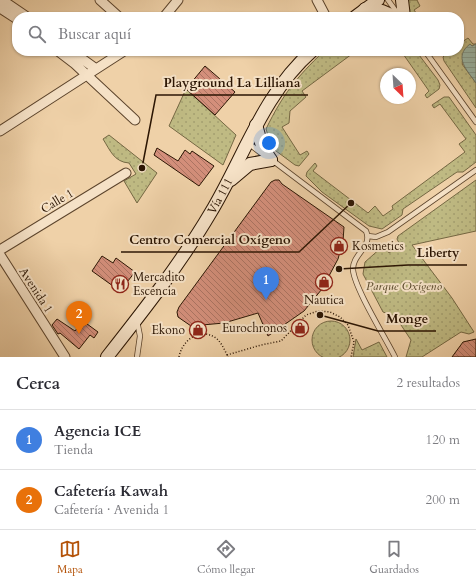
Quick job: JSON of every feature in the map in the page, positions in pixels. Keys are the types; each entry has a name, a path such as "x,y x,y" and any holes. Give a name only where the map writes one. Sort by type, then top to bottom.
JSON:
{"main road":[{"path":"361,12 378,0"},
{"path":"402,0 403,12"},
{"path":"365,9 384,12"},
{"name":"Vía 111","path":"107,357 137,319 196,237 226,185 264,109 282,82 306,56"},
{"path":"226,185 250,164 271,160 262,146 256,125"}],"street":[{"path":"2,0 20,12"},
{"path":"100,0 113,12"},
{"path":"168,12 178,0"},
{"path":"317,0 323,12"},
{"path":"0,8 12,16"},
{"path":"64,56 135,120"},
{"path":"78,56 96,69"},
{"path":"0,131 116,56"},
{"name":"Calle 1","path":"0,250 126,173"},
{"name":"Avenida 1","path":"0,256 65,357"}],"lane":[{"path":"388,0 397,12"},
{"path":"429,56 476,122"},
{"path":"247,143 362,227 368,236 367,243 354,260 353,272 359,288 395,357"},
{"path":"368,236 376,237 388,232 476,170"},
{"path":"137,319 140,336 137,357"}],"path":[{"path":"179,357 180,351 187,340 201,334 215,338 220,342 227,356 261,345 281,341 306,315 318,311 330,312 340,317 348,326 354,342 350,357"}],"green space":[{"path":"404,0 417,0 420,6 414,10 415,12 407,12"},
{"path":"468,38 473,44 476,44 472,46 462,64 476,83 476,108 444,61 443,57 464,56 464,41"},
{"path":"319,56 349,56 302,91 306,97 290,111 289,123 282,127 300,155 307,151 309,154 299,166 295,165 272,148 266,129 284,96"},
{"path":"404,56 420,56 438,80 440,85 439,89 427,98 425,95 429,91 416,72 416,68 413,68"},
{"path":"186,89 236,135 223,165 169,126"},
{"path":"444,97 449,97 476,135 476,162 463,172 457,172 403,209 402,215 382,229 369,226 322,192 306,176 307,172 315,163 317,166 313,171 368,213 375,206 383,216 393,209 392,206 465,152 459,144 466,139 440,104 434,108 432,105"},
{"path":"109,135 157,173 137,203 124,181 136,174 129,163 116,158 110,151 103,139"},
{"name":"Parque Oxígeno","path":"476,180 476,231 412,245 452,298 474,332 469,334 461,332 422,357 406,357 411,340 395,316 383,312 363,274 365,262 382,247 385,247 389,253 400,245 397,239 398,236"},
{"path":"327,321 335,321 342,324 347,329 350,336 350,344 347,351 342,356 338,357 320,356 315,351 312,344 312,336 315,329 320,324"},
{"path":"356,339 362,350 379,342 387,357 353,357"}],"shaded area":[{"path":"470,44 472,46 476,44 476,83 463,64 462,56 464,56 465,49"}],"building":[{"path":"205,66 235,92 215,115 186,89"},
{"path":"157,148 178,161 185,150 190,154 192,151 214,166 199,186 154,155"},
{"path":"279,180 282,184 344,227 343,241 338,259 322,289 304,311 268,336 258,313 224,323 191,326 178,317 177,312 179,307 271,182"},
{"path":"102,256 113,263 116,258 135,272 120,291 92,271"},
{"path":"57,319 75,331 83,321 98,332 94,338 90,335 79,349 60,333 58,334 52,325"},
{"path":"476,339 476,357 452,357 463,342"}],"place":[{"name":"Playground La Lilliana","path":"142,168"},
{"name":"Centro Comercial Oxígeno","path":"351,203"},
{"name":"Kosmetics","path":"339,246"},
{"name":"Liberty","path":"339,269"},
{"name":"Nautica","path":"324,282"},
{"name":"Mercadito Escencia","path":"120,284"},
{"name":"Agencia ICE","path":"266,300"},
{"name":"Monge","path":"320,315"},
{"name":"Eurochronos","path":"300,328"},
{"name":"Ekono","path":"198,330"},
{"name":"Cafetería Kawah","path":"79,334"}]}
